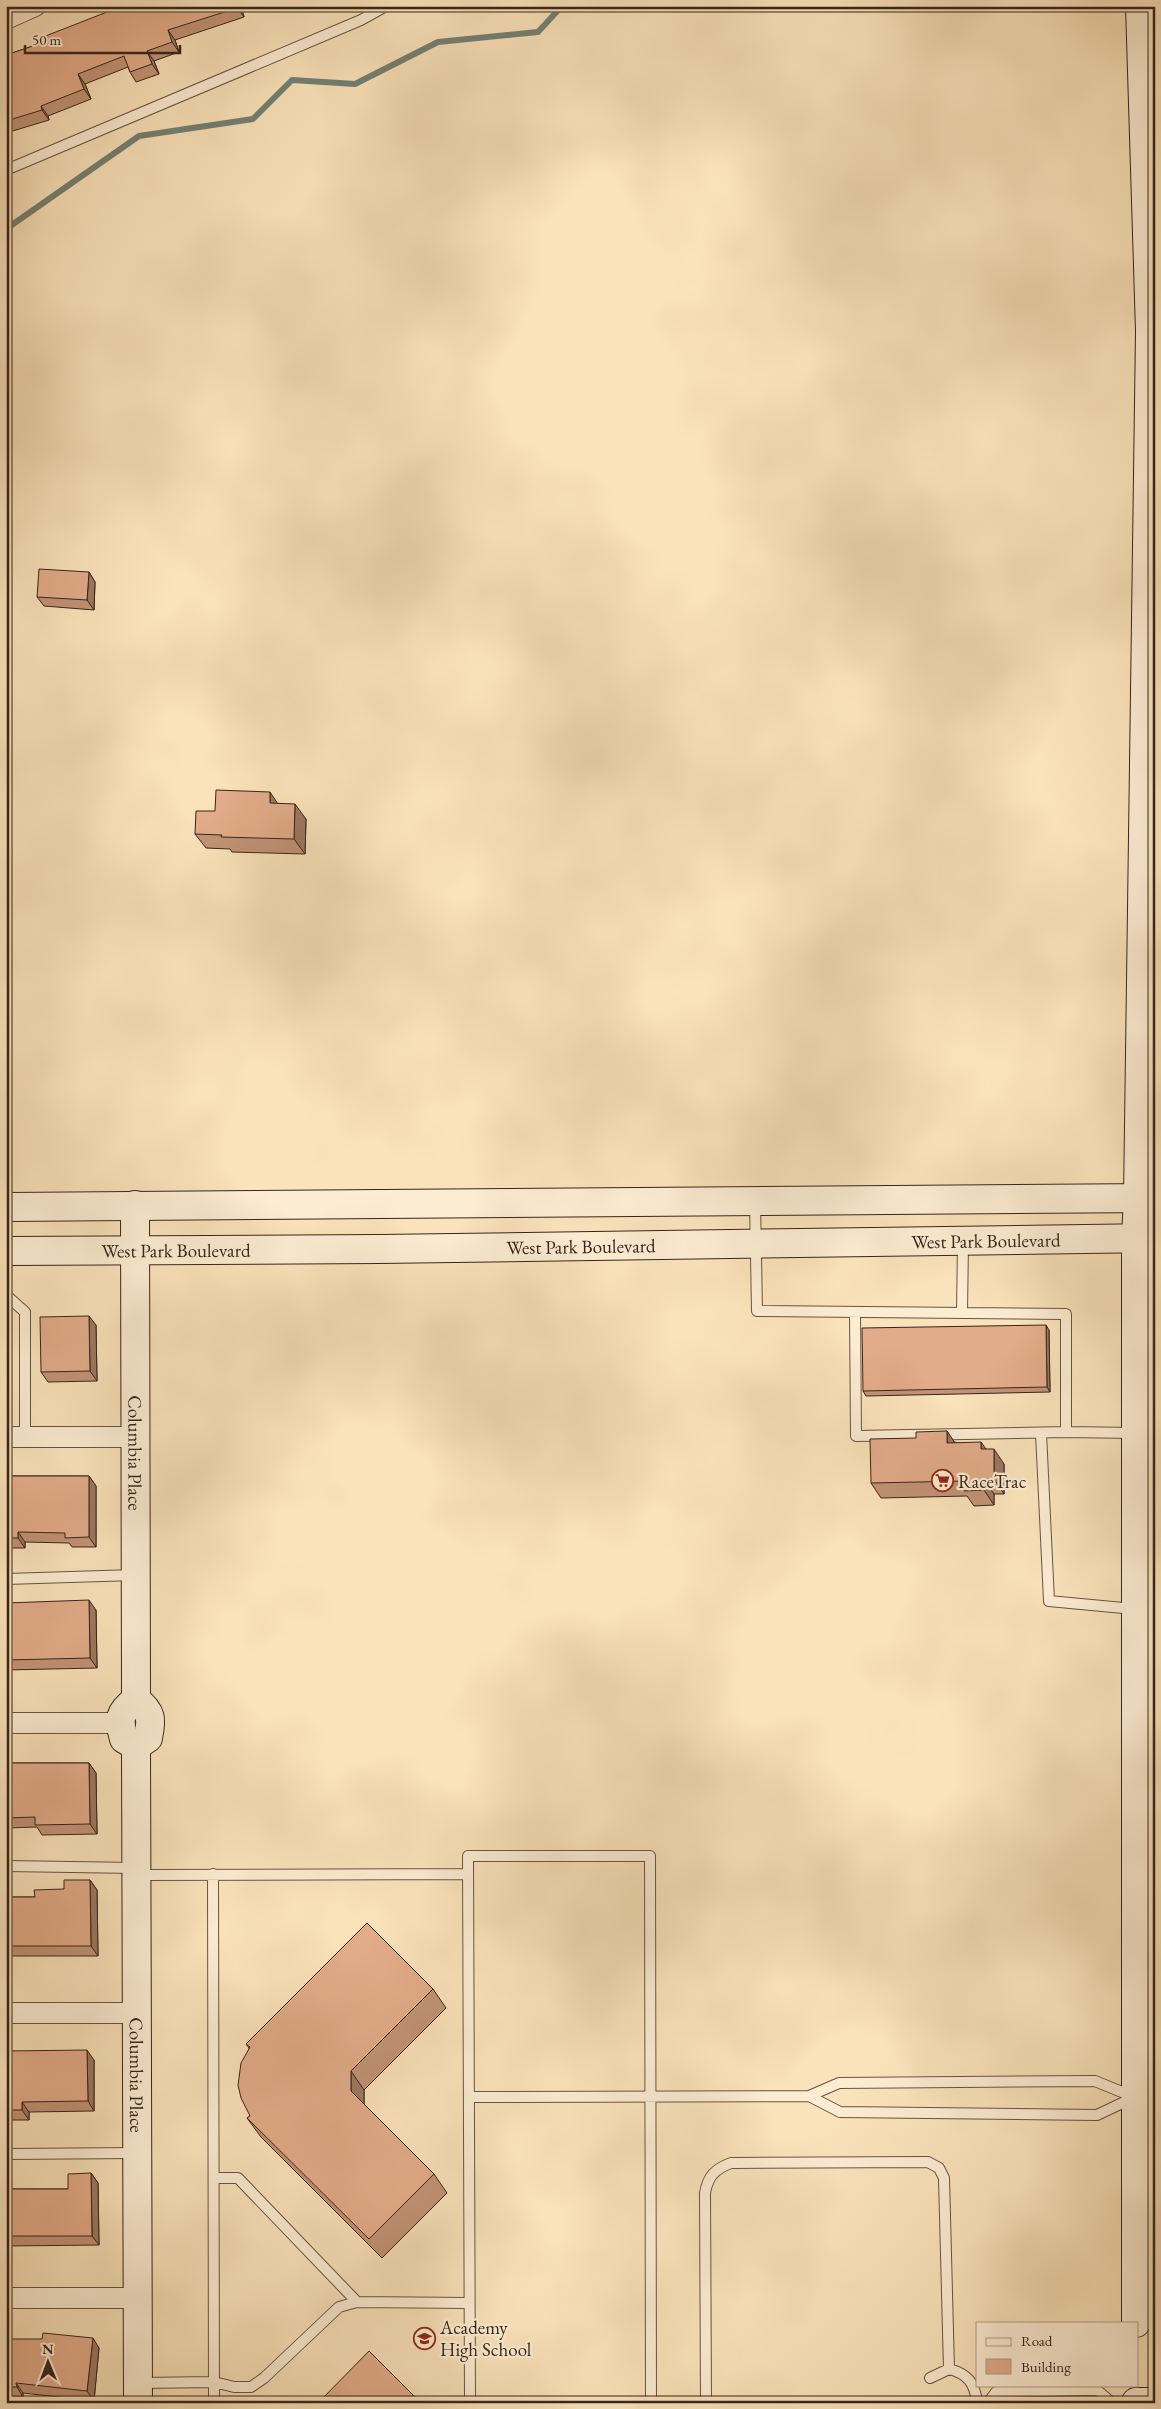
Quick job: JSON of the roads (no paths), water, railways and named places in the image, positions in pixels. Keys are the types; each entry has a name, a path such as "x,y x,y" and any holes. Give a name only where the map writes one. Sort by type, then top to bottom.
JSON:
{"main road":[{"path":"1136,2322 1145,2097 1145,1609 1136,1432 1146,1198 1150,728 1151,196 1140,6"},
{"path":"6,1207 1146,1198"},
{"name":"Columbia Place","path":"135,1205 136,1700"},
{"name":"West Park Boulevard","path":"6,1251 756,1245 1145,1238"},
{"path":"136,1700 147,1708 152,1723 148,1738 136,1746 124,1739 119,1723 124,1708 136,1700"},
{"name":"Columbia Place","path":"136,1746 138,2393"},
{"path":"1136,2386 1136,2402 1155,2402"}],"street":[{"path":"6,19 35,6"},
{"path":"16,1437 136,1437"},
{"path":"6,1723 119,1723"},
{"path":"6,2013 137,2013"},
{"path":"6,2298 138,2298"}],"lane":[{"path":"6,170 361,20 386,6"},
{"path":"755,1202 757,1311 1066,1314 1066,1432"},
{"path":"962,1313 963,1241"},
{"path":"6,1295 25,1312 16,1437"},
{"path":"855,1312 856,1436 1136,1432"},
{"path":"1041,1433 1049,1601 1145,1609"},
{"path":"6,1579 136,1575"},
{"path":"470,2403 468,1856 650,1856 651,2403"},
{"path":"6,1866 212,1874 468,1874"},
{"path":"212,1874 214,2403"},
{"path":"469,2097 809,2096 839,2083 1094,2080 1145,2097"},
{"path":"809,2096 840,2112 1098,2115 1145,2097"},
{"path":"6,2154 137,2153"},
{"path":"706,2403 705,2193 708,2179 719,2168 731,2163 928,2162 939,2168 944,2178 949,2369"},
{"path":"214,2178 238,2178 357,2302"},
{"path":"138,2393 214,2382 234,2387 251,2387 264,2378 338,2307 357,2302 469,2303"},
{"path":"930,2378 949,2369 962,2373 972,2381 976,2390 977,2403"},
{"path":"988,2403 996,2392 1097,2390 1112,2403"},
{"path":"1125,2403 1136,2402"}],"waterway":[{"path":"6,229 139,136 253,119 292,80 355,84 438,42 538,32 562,6"}],"place":[{"name":"RaceTrac","path":"942,1481"},
{"name":"Academy High School","path":"424,2338"}]}
